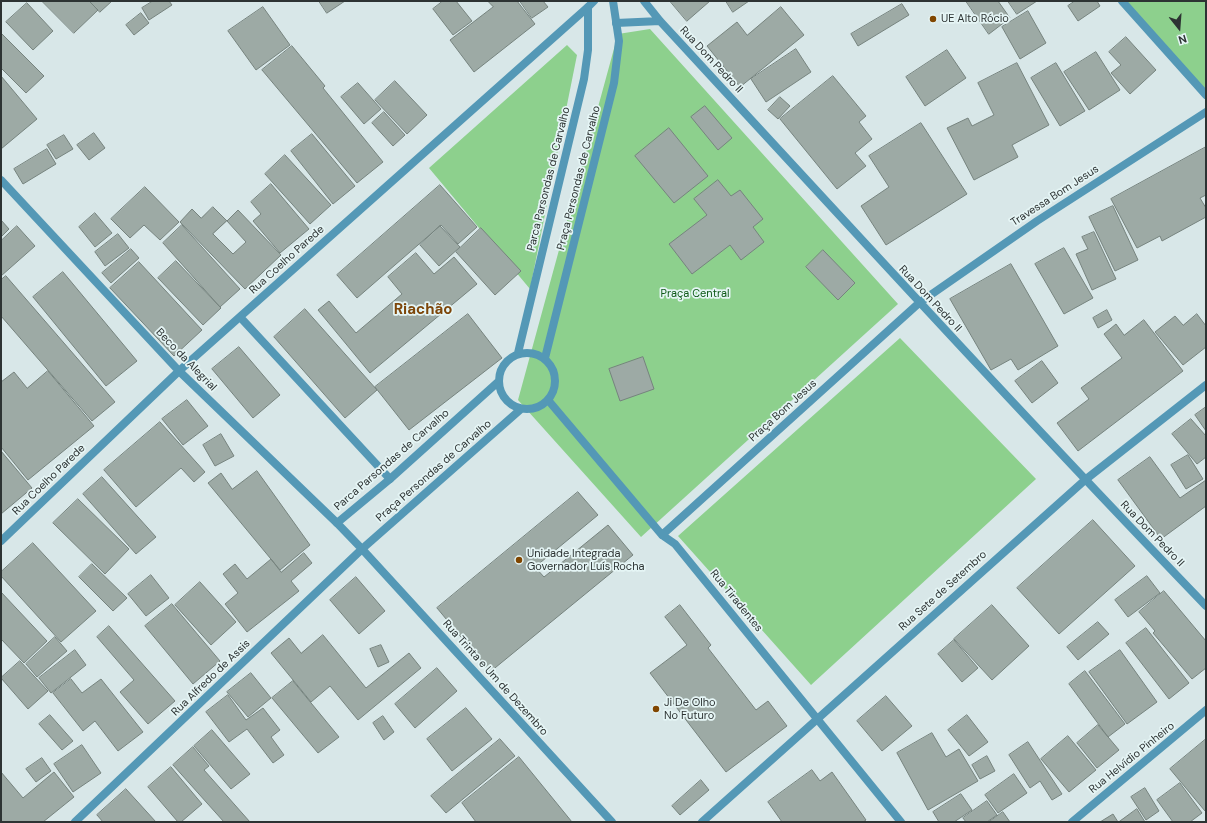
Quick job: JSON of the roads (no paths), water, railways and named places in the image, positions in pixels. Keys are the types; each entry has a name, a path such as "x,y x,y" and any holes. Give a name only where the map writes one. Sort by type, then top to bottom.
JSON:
{"street":[{"name":"Rua Coelho Parede","path":"1,541 179,370 594,1"},
{"name":"Praça Persondas de Carvalho","path":"545,358 614,84 619,41 613,1"},
{"name":"Rua Dom Pedro II","path":"644,1 660,21 919,303 1085,480 1206,606"},
{"path":"1122,1 1206,95"},
{"name":"Parca Parsondas de Carvalho","path":"518,353 584,79 588,50 588,7"},
{"path":"616,23 660,21"},
{"name":"Travessa Bom Jesus","path":"919,303 1037,221 1206,112"},
{"name":"Beco da Alegrial","path":"1,180 179,370 362,549"},
{"name":"Praça Bom Jesus","path":"662,535 919,303"},
{"path":"240,317 390,479"},
{"path":"527,352 545,358 551,365 556,383 548,400 531,409 522,409 513,406 505,400 498,382 503,364 518,353 527,352"},
{"name":"Parca Parsondas de Carvalho","path":"337,523 390,479 498,382"},
{"name":"Rua Sete de Setembro","path":"702,822 1085,480 1206,385"},
{"name":"Rua Tiradentes","path":"548,400 662,535 675,544 901,822"},
{"name":"Praça Persondas de Carvalho","path":"362,549 522,409"},
{"name":"Rua Alfredo de Assis","path":"76,822 362,549"},
{"name":"Rua Trinta e Um de Dezembro","path":"362,549 612,822"},
{"name":"Rua Helvídio Pinheiro","path":"1072,822 1206,710"}],"place":[{"name":"UE Alto Rócio","path":"933,19"},
{"name":"Unidade Integrada Governador Luís Rocha","path":"519,560"},
{"name":"Ji De Olho No Futuro","path":"656,709"}],"district":[{"name":"Riachão","path":"423,310"}],"park label":[{"name":"Praça Central","path":"695,294"}]}
